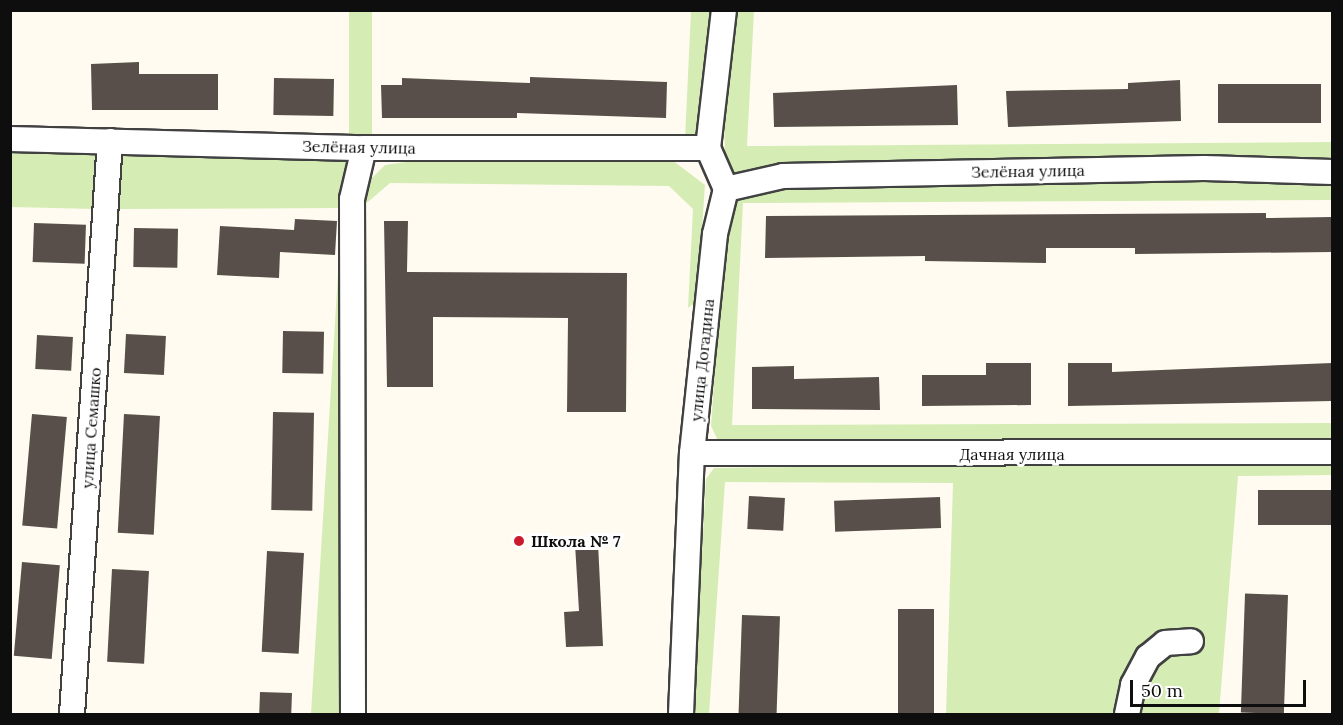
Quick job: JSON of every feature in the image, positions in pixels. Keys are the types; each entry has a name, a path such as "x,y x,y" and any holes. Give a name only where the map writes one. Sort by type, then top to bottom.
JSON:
{"street":[{"path":"724,10 708,148 726,189"},
{"name":"Зелёная улица","path":"10,139 364,148 708,148"},
{"name":"улица Семашко","path":"72,714 110,141"},
{"path":"353,714 352,200 364,148"},
{"name":"Зелёная улица","path":"726,189 783,176 1204,168 1332,172"},
{"name":"улица Догадина","path":"681,714 693,453 715,234 726,189"},
{"name":"Дачная улица","path":"693,453 1332,452"},
{"path":"1127,714 1133,685 1148,657 1165,643 1191,641"}],"green space":[{"path":"734,10 754,11 747,146 1332,142 1332,166 734,173 725,162 724,104"},
{"path":"349,11 372,11 372,134 349,134"},
{"path":"691,11 711,11 698,136 685,139"},
{"path":"126,146 349,159 345,714 311,714 342,208 120,209 85,714 78,714 113,166"},
{"path":"11,149 101,149 65,714 58,714 95,209 11,207"},
{"path":"668,157 705,185 697,301 688,308 693,209 669,186 390,183 362,207 363,187 385,165 427,159"},
{"path":"1197,178 1332,183 1332,200 743,203 732,425 1332,423 1332,441 719,443 711,426 724,238 739,196 783,186"},
{"path":"1332,460 1332,475 1238,476 1219,714 1137,714 1155,668 1171,653 1193,654 1195,630 1175,629 1161,634 1116,714 946,714 953,483 725,482 709,714 693,714 706,479 714,468"}],"building":[{"path":"139,62 139,74 218,74 218,110 92,110 91,64"},
{"path":"530,77 667,82 666,118 517,113 517,118 382,118 381,85 402,85 402,78 530,83"},
{"path":"274,78 334,79 333,116 273,115"},
{"path":"1180,80 1181,121 1008,127 1006,91 1128,89 1128,83"},
{"path":"1218,84 1321,84 1321,123 1218,123"},
{"path":"957,85 958,125 774,127 773,93"},
{"path":"1266,213 1266,218 1332,217 1332,252 1135,254 1135,248 1046,248 1046,263 925,261 925,256 765,258 766,216"},
{"path":"295,219 337,221 335,255 280,252 279,278 217,275 220,226 294,230"},
{"path":"384,221 408,221 407,272 627,273 626,412 567,412 568,318 433,317 433,387 387,387"},
{"path":"34,223 86,225 85,264 33,262"},
{"path":"134,228 178,229 177,268 133,267"},
{"path":"283,331 324,332 323,374 282,373"},
{"path":"126,334 166,336 164,375 124,373"},
{"path":"37,335 73,337 71,371 35,369"},
{"path":"986,363 1031,363 1031,405 922,406 922,375 986,375"},
{"path":"1068,363 1112,363 1112,372 1332,363 1332,401 1068,406"},
{"path":"794,366 794,379 879,377 880,410 752,409 752,367"},
{"path":"273,412 314,413 312,511 271,510"},
{"path":"32,414 67,417 57,529 22,526"},
{"path":"124,414 160,416 154,535 118,533"},
{"path":"1258,490 1332,490 1332,525 1258,525"},
{"path":"749,496 785,498 783,531 747,529"},
{"path":"940,497 941,528 835,532 834,501"},
{"path":"598,543 603,646 566,647 564,612 579,611 575,544"},
{"path":"267,551 304,553 299,654 262,652"},
{"path":"22,562 60,565 52,659 14,656"},
{"path":"112,569 149,571 144,664 107,662"},
{"path":"1245,593 1288,595 1284,714 1241,712"},
{"path":"898,609 934,609 934,714 898,714"},
{"path":"742,615 780,616 777,714 739,714"},
{"path":"260,692 292,693 291,714 259,714"}],"place":[{"name":"Школа № 7","path":"519,541"}]}
